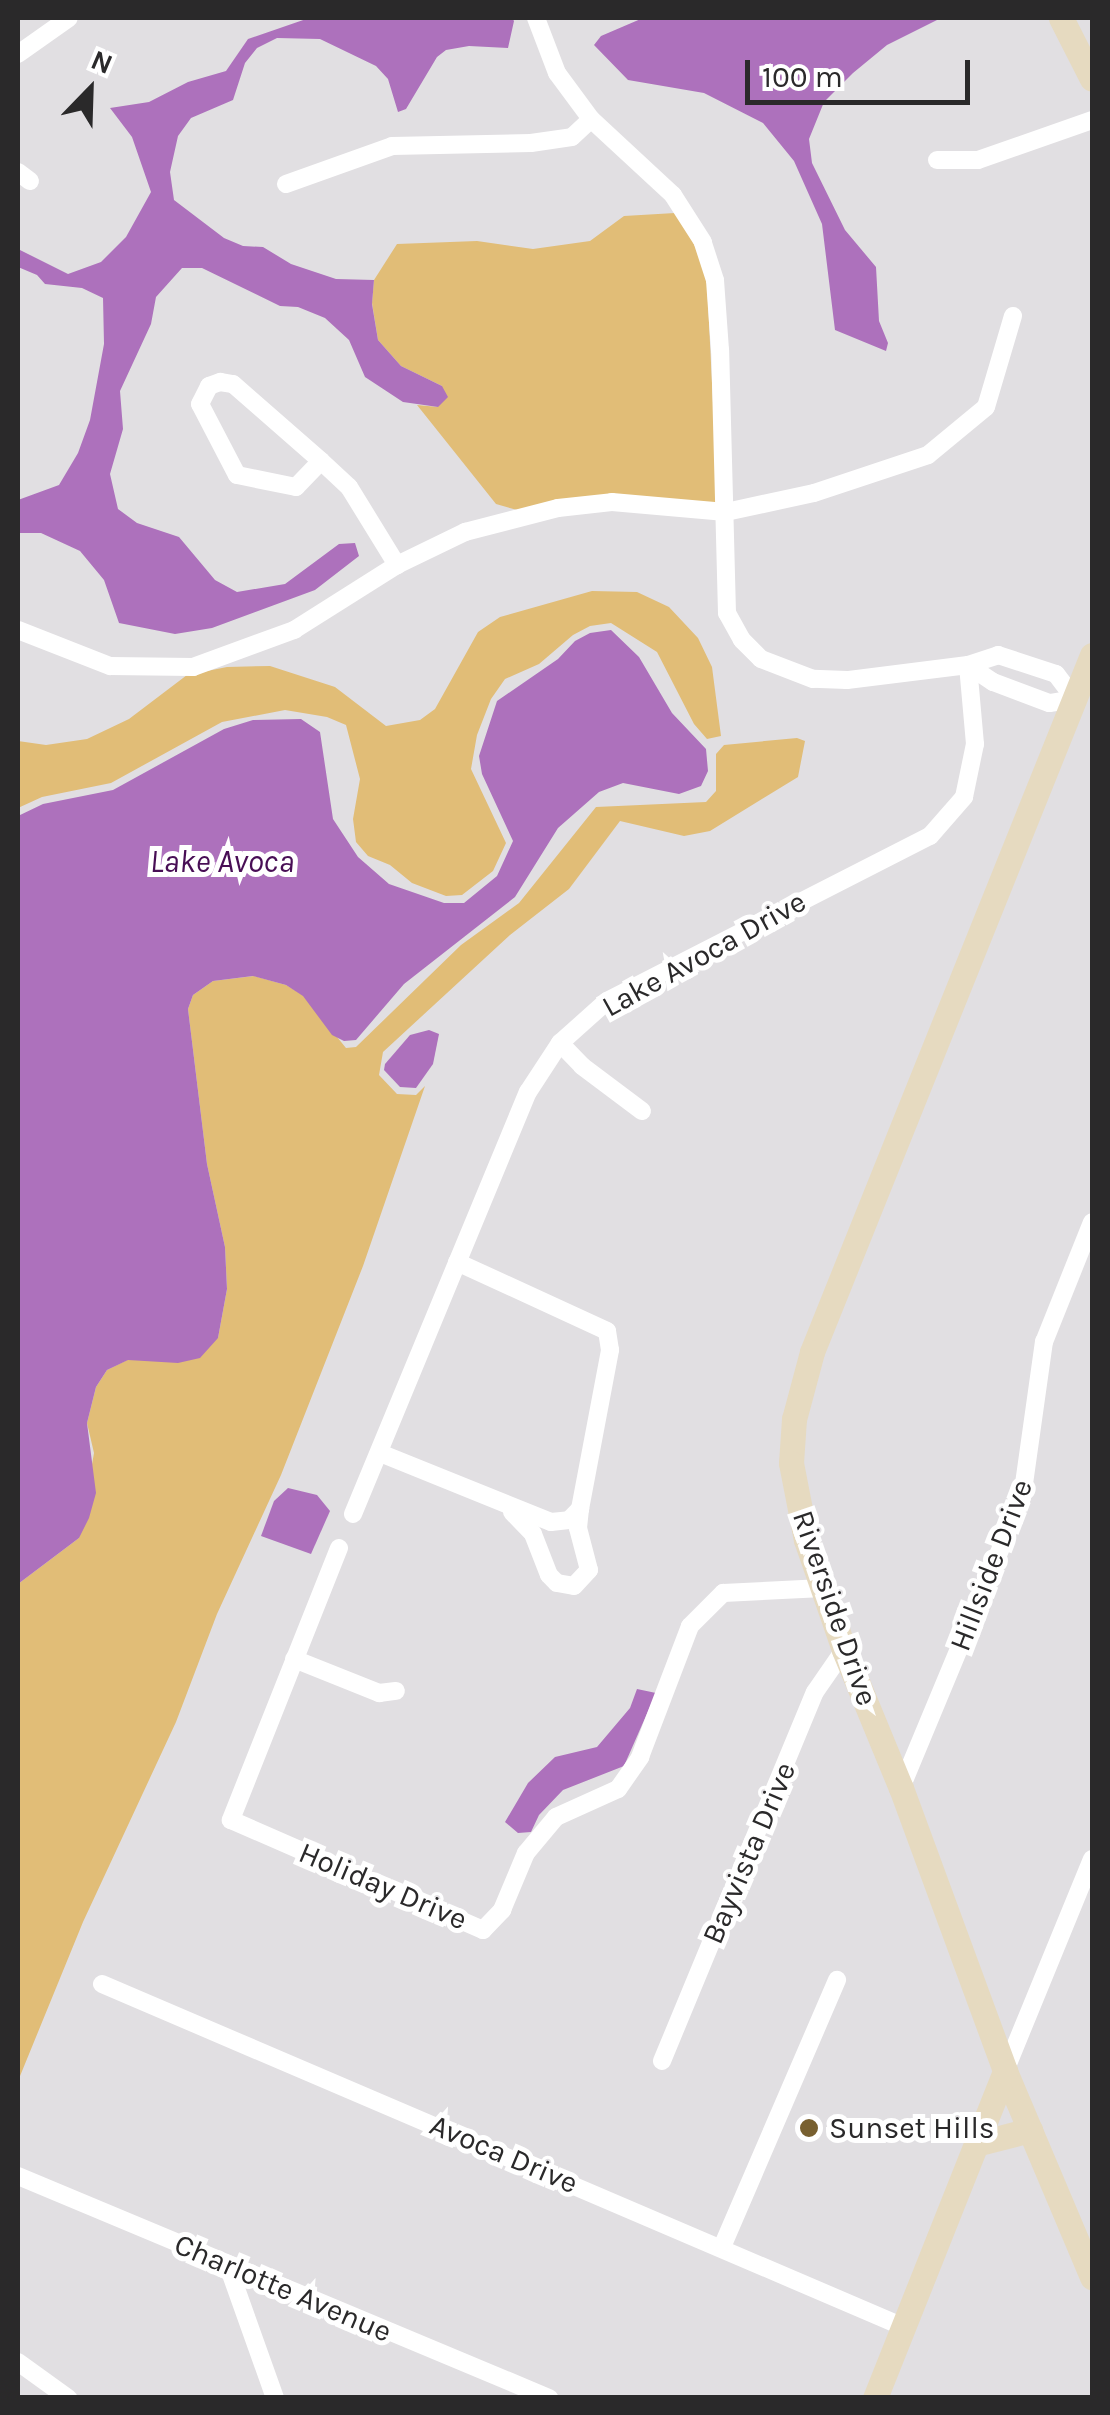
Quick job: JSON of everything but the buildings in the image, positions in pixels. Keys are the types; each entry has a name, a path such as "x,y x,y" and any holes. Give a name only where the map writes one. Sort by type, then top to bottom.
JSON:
{"street":[{"path":"18,54 68,18"},
{"path":"536,18 557,73 590,118 673,195 703,242 714,280 718,315 728,614 742,640 761,659 813,679 847,680 968,665 998,655 1056,674 1075,699 1048,703 993,682 968,665"},
{"path":"1061,18 1092,79"},
{"path":"286,184 392,146 531,143 572,138 590,118"},
{"path":"936,160 978,160 1092,120"},
{"path":"18,630 110,666 193,667 294,630 397,565 465,532 558,508 612,502 726,512 814,493 928,455 986,407 1013,316"},
{"path":"320,461 296,487 237,475 200,404 203,394 220,382 233,384 320,461 349,487 397,565"},
{"name":"Riverside Drive","path":"1092,655 800,1387 791,1463 806,1540 844,1650 900,1788 1005,2071 1092,2277"},
{"name":"Lake Avoca Drive","path":"380,1453 528,1092 560,1043 607,1001 930,836 964,797 975,744 968,665"},
{"path":"560,1043 582,1066 642,1112"},
{"name":"Hillside Drive","path":"900,1788 1022,1498 1044,1342 1092,1222"},
{"path":"457,1262 606,1331 610,1350 580,1509 578,1528 589,1570 581,1582 565,1586 549,1575 527,1525 492,1499"},
{"path":"353,1514 380,1453 551,1522 569,1520 580,1509"},
{"name":"Holiday Drive","path":"339,1548 231,1820 483,1930 502,1910 526,1852 556,1818 618,1790 640,1756 690,1626 724,1593 824,1588"},
{"name":"Bayvista Drive","path":"662,2061 815,1692 844,1650"},
{"path":"294,1659 379,1693 396,1691"},
{"path":"875,2398 1092,1859"},
{"path":"722,2246 837,1980"},
{"name":"Avoca Drive","path":"102,1984 904,2326"},
{"path":"976,2144 1030,2130"},
{"name":"Charlotte Avenue","path":"18,2176 549,2398"},
{"path":"228,2266 275,2398"},
{"path":"18,2362 68,2398"}],"shaded area":[{"path":"675,213 696,246 707,283 718,503 517,510 496,504 417,405 438,407 442,386 401,366 378,340 372,303 374,280 397,244 477,241 533,249 590,241 624,216"},
{"path":"592,591 637,592 669,607 698,638 712,667 721,736 707,739 694,724 657,652 611,623 590,626 573,635 539,664 505,679 491,699 477,735 471,769 506,843 493,871 462,895 446,896 412,883 390,865 368,856 356,842 353,819 360,779 346,725 327,717 285,710 222,722 111,783 42,797 18,808 18,741 46,745 87,739 129,719 187,675 227,667 270,666 335,687 386,726 420,720 435,709 478,632 500,617"},
{"path":"797,738 805,741 798,777 710,831 684,836 620,821 569,889 510,935 383,1052 379,1075 397,1094 416,1095 425,1086 363,1266 281,1475 217,1614 176,1722 83,1922 18,2081 18,1584 79,1538 94,1453 87,1423 96,1387 107,1370 127,1360 218,1338 227,1289 225,1247 207,1164 188,1009 193,995 213,981 254,976 286,985 303,995 346,1048 356,1047 461,945 519,903 596,807 706,802 716,791 716,754 724,745"}],"water":[{"path":"309,18 514,21 508,48 469,46 446,50 437,57 406,109 398,112 388,79 376,66 320,39 277,38 257,48 245,63 233,100 191,118 178,136 170,172 174,200 224,238 243,246 263,247 291,264 336,279 374,280 372,304 378,340 401,366 442,386 448,397 438,407 403,402 365,377 349,340 325,318 298,307 280,306 202,268 182,268 156,297 151,324 120,391 123,429 110,474 118,509 137,523 179,537 215,580 237,592 285,584 339,544 355,543 359,556 315,590 212,628 175,634 119,623 104,580 80,551 41,533 18,533 18,500 59,485 78,453 90,420 104,344 103,298 82,288 45,284 37,275 18,267 18,249 68,274 101,262 126,237 151,192 132,137 110,108 149,102 188,82 226,71 248,39"},
{"path":"643,18 941,18 887,45 853,73 824,102 809,139 812,163 845,230 876,267 879,321 888,343 886,351 835,330 822,224 794,161 763,123 704,93 628,80 594,45 601,36"},
{"name":"Lake Avoca","path":"611,630 639,657 672,713 706,749 708,771 701,786 679,794 623,783 599,792 558,828 515,897 404,984 356,1040 344,1041 332,1035 303,996 286,985 253,976 213,981 193,995 188,1009 207,1164 225,1247 227,1289 218,1338 200,1358 178,1363 128,1360 107,1370 96,1387 87,1423 96,1493 89,1518 79,1538 18,1584 18,816 43,804 113,790 224,729 253,720 301,719 320,732 333,819 358,857 389,884 444,903 464,903 497,876 513,841 482,774 479,756 497,701 558,659 575,641 590,633"},
{"path":"429,1030 439,1034 433,1064 416,1088 400,1087 384,1070 385,1064 410,1035"},
{"path":"288,1488 317,1495 330,1511 311,1554 261,1536 274,1501"},
{"path":"637,1689 656,1693 624,1766 563,1790 539,1815 531,1832 518,1833 505,1822 528,1783 555,1757 597,1747 630,1708"}],"place":[{"name":"Sunset Hills","path":"809,2128"}]}
